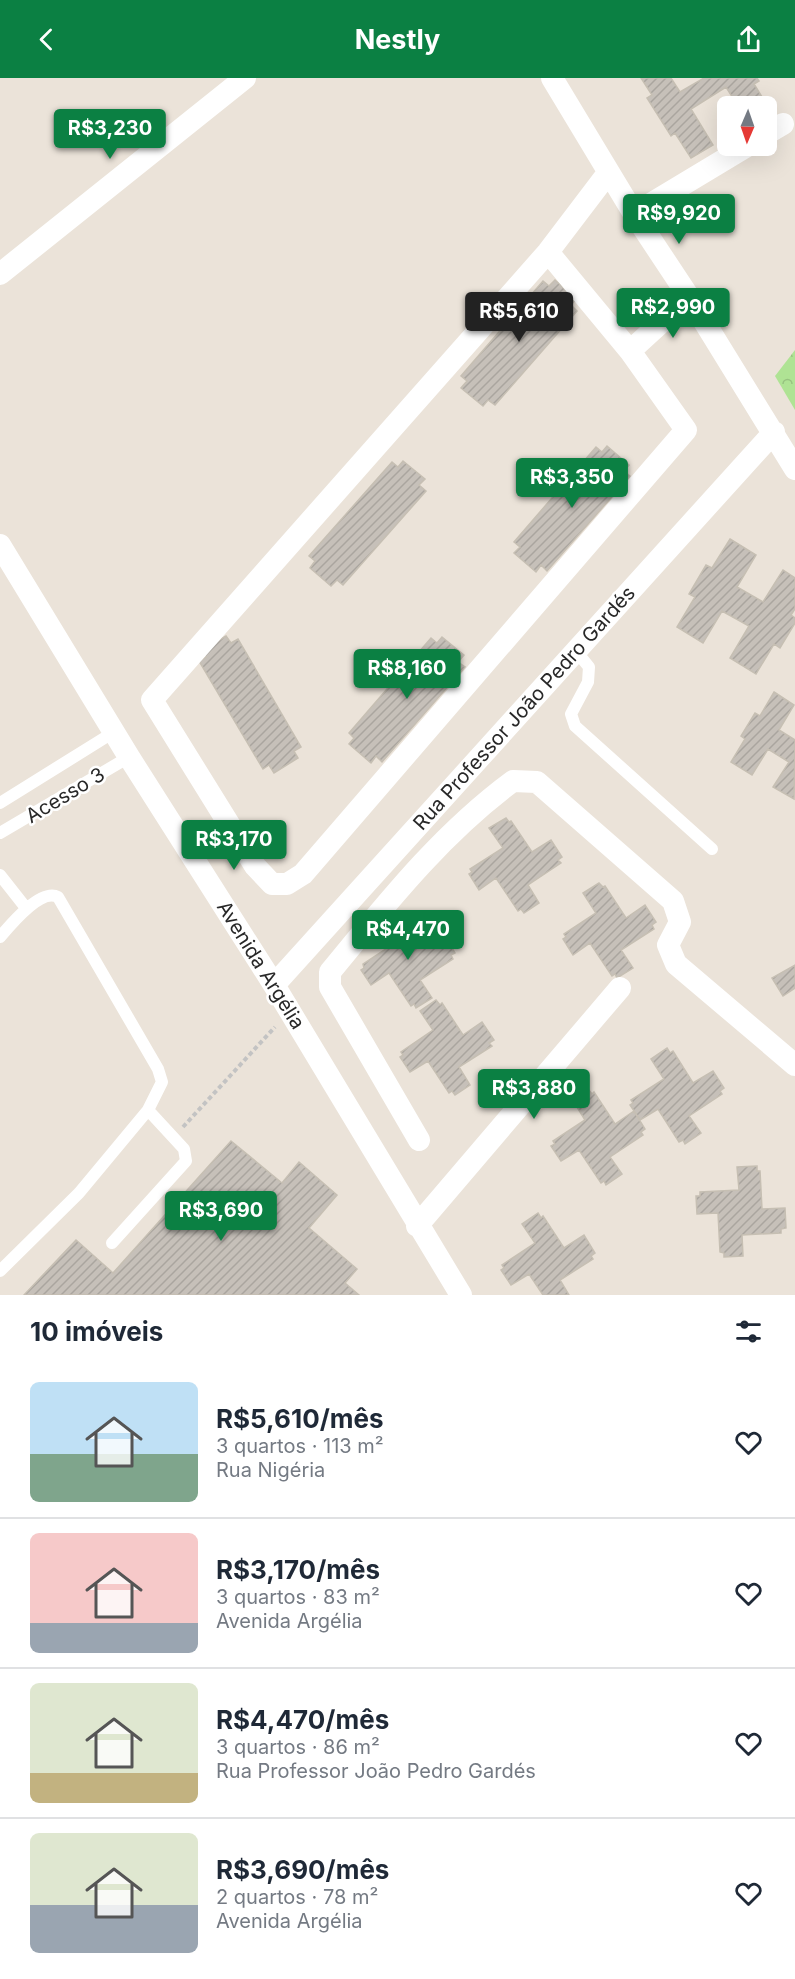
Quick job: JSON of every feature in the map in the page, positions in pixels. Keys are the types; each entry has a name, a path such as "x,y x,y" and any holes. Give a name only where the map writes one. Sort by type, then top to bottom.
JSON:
{"street":[{"path":"0,274 245,78"},
{"path":"552,78 608,173 689,297 774,432 795,470"},
{"path":"634,214 730,156"},
{"path":"548,252 630,351 686,430 303,874 287,884 272,884 255,866 152,700 548,252 608,173"},
{"path":"630,351 689,297"},
{"name":"Rua Professor João Pedro Gardés","path":"274,985 774,432"},
{"name":"Avenida Argélia","path":"0,545 129,757 290,1011 417,1226 461,1295"},
{"path":"419,1140 330,987 330,972 401,885 451,832 513,781 537,782 673,901 680,922 668,945 676,964 795,1065"},
{"path":"417,1226 621,988"}],"lane":[{"path":"576,651 589,668 588,682 571,714 574,726 712,849"},
{"name":"Acesso 3","path":"0,803 114,732"},
{"name":"Acesso 3","path":"0,833 129,757"},
{"path":"0,875 26,909"},
{"path":"0,937 26,909 49,895 58,897 158,1069 162,1082 148,1110 79,1193 0,1271"},
{"path":"112,1243 186,1161 187,1153 148,1110"}],"path":[{"path":"173,1137 290,1011"}],"green space":[{"path":"795,350 795,410 775,376"}],"building":[{"path":"641,78 671,78 680,92 704,78 757,78 759,81 754,84 761,96 732,96 726,87 691,109 713,145 691,158 675,133 671,136 647,98 652,95"},
{"path":"555,280 576,299 571,305 577,311 495,405 488,400 483,406 461,388 467,381 461,376 543,281 549,286"},
{"path":"607,446 629,465 624,471 630,476 547,571 541,565 536,572 514,553 520,547 514,542 596,447 602,452"},
{"path":"403,461 425,479 419,485 426,491 343,585 337,580 331,586 310,568 315,561 309,556 392,462 398,467"},
{"path":"730,539 756,555 737,587 763,602 783,570 795,578 795,609 791,615 795,618 795,623 780,648 774,644 756,674 730,658 749,626 722,611 703,643 677,627 695,597 689,594 706,565 712,568"},
{"path":"226,636 231,643 238,639 301,747 294,751 298,758 274,773 269,765 263,769 199,661 206,657 202,650"},
{"path":"442,637 464,655 458,662 465,667 382,762 376,756 371,763 349,744 354,738 349,733 431,638 437,643"},
{"path":"774,692 794,705 779,730 795,740 794,799 773,787 789,762 768,749 752,775 731,762 745,739 741,736 755,713 760,716"},
{"path":"506,818 509,822 511,821 532,852 551,840 562,857 558,860 561,863 528,885 539,903 524,913 521,909 518,911 496,878 479,890 469,874 472,872 470,869 503,848 489,828"},
{"path":"599,883 605,886 626,918 645,905 656,922 652,925 654,929 621,950 633,968 617,978 615,974 612,976 590,943 573,955 563,939 566,937 564,934 596,913 583,893"},
{"path":"398,913 401,918 404,916 424,948 444,935 455,953 451,955 453,959 420,980 432,998 416,1008 414,1004 411,1006 389,973 371,985 361,970 364,968 363,964 395,943 382,923"},
{"path":"795,965 795,988 783,996 772,978"},
{"path":"436,1000 440,1005 442,1003 463,1035 482,1022 494,1040 489,1043 492,1046 459,1067 470,1085 455,1095 452,1091 449,1093 428,1061 410,1072 400,1057 403,1055 401,1052 433,1030 420,1011"},
{"path":"667,1048 670,1053 673,1051 693,1083 713,1071 724,1088 720,1091 722,1094 689,1116 701,1133 685,1144 683,1140 679,1142 658,1109 640,1120 630,1105 633,1103 631,1100 664,1079 651,1059"},
{"path":"588,1089 592,1094 594,1092 615,1124 634,1111 645,1129 641,1132 643,1135 610,1157 622,1174 606,1185 604,1181 601,1183 579,1150 561,1161 551,1146 555,1144 553,1141 585,1120 572,1099"},
{"path":"231,1141 282,1183 299,1162 337,1195 309,1228 357,1269 345,1283 359,1295 24,1295 76,1240 113,1273"},
{"path":"757,1166 757,1171 760,1171 762,1209 785,1208 786,1228 781,1229 781,1233 742,1235 743,1256 724,1257 724,1253 720,1252 718,1213 697,1214 696,1196 700,1196 700,1192 739,1190 737,1167"},
{"path":"538,1213 541,1218 543,1216 564,1248 584,1235 595,1253 591,1256 593,1259 560,1280 569,1295 543,1295 529,1274 511,1285 501,1270 504,1268 502,1265 535,1243 522,1224"}]}
